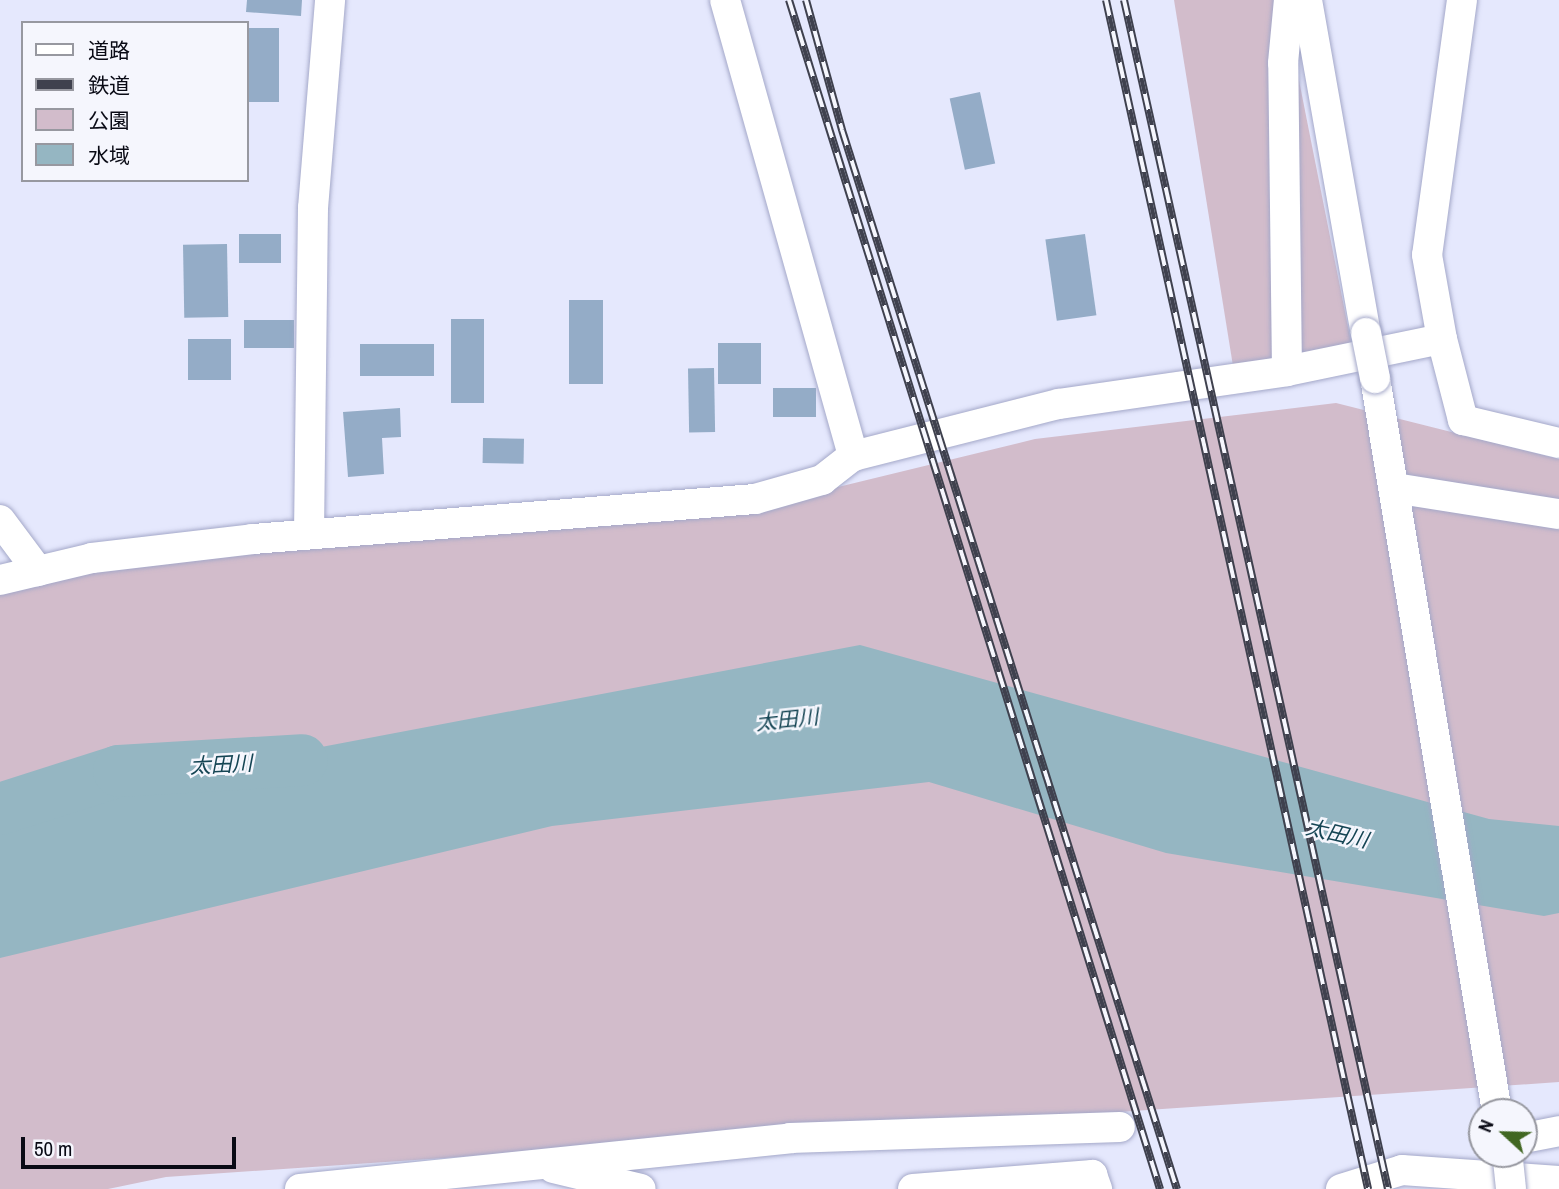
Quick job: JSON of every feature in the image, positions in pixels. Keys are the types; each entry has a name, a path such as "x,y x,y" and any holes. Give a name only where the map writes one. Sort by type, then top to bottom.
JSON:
{"street":[{"path":"310,534 313,208 330,0"},
{"path":"725,0 853,456"},
{"path":"1287,370 1283,62 1289,0"},
{"path":"1307,0 1395,494 1494,1098"},
{"path":"1462,0 1427,255 1442,339 1463,420 1559,443"},
{"path":"0,580 92,558 310,534 755,499 822,480 853,456 1059,404 1287,370 1442,339"},
{"path":"1395,494 1559,514"},
{"path":"0,520 38,571"},
{"path":"300,1189 790,1138 1121,1127"},
{"path":"1538,1144 1559,1131"},
{"path":"533,1163 641,1189"},
{"path":"1341,1189 1402,1170 1559,1181"},
{"path":"913,1189 1092,1175 1097,1189"}],"green space":[{"path":"1174,0 1283,0 1352,347 1233,366"},
{"path":"1336,403 1559,459 1559,1082 166,1177 108,1189 0,1189 0,587 180,547 719,516 1035,439"}],"water":[{"path":"860,645 1489,819 1559,826 1559,913 1544,916 1166,853 929,782 552,826 0,958 0,808"}],"building":[{"path":"247,0 302,0 301,16 246,12"},
{"path":"248,28 279,28 279,102 248,102"},
{"path":"980,92 995,163 965,170 950,98"},
{"path":"239,234 281,234 281,263 239,263"},
{"path":"1085,234 1096,315 1057,321 1045,240"},
{"path":"227,244 228,317 184,318 183,245"},
{"path":"569,300 603,300 603,384 569,384"},
{"path":"451,319 484,319 484,403 451,403"},
{"path":"244,320 294,320 294,348 244,348"},
{"path":"188,339 231,339 231,380 188,380"},
{"path":"718,343 761,343 761,384 718,384"},
{"path":"360,344 434,344 434,376 360,376"},
{"path":"688,368 714,368 715,432 689,432"},
{"path":"773,388 816,388 816,417 773,417"},
{"path":"400,408 401,437 382,438 384,474 348,477 343,412"},
{"path":"483,438 524,439 524,464 483,463"}],"waterway":[{"name":"太田川","path":"0,809 119,771 302,760"}],"railway":[{"path":"789,0 1160,1189"},
{"path":"806,0 842,130 1177,1189"},
{"path":"1106,0 1368,1189"},
{"path":"1124,0 1388,1189"}]}
